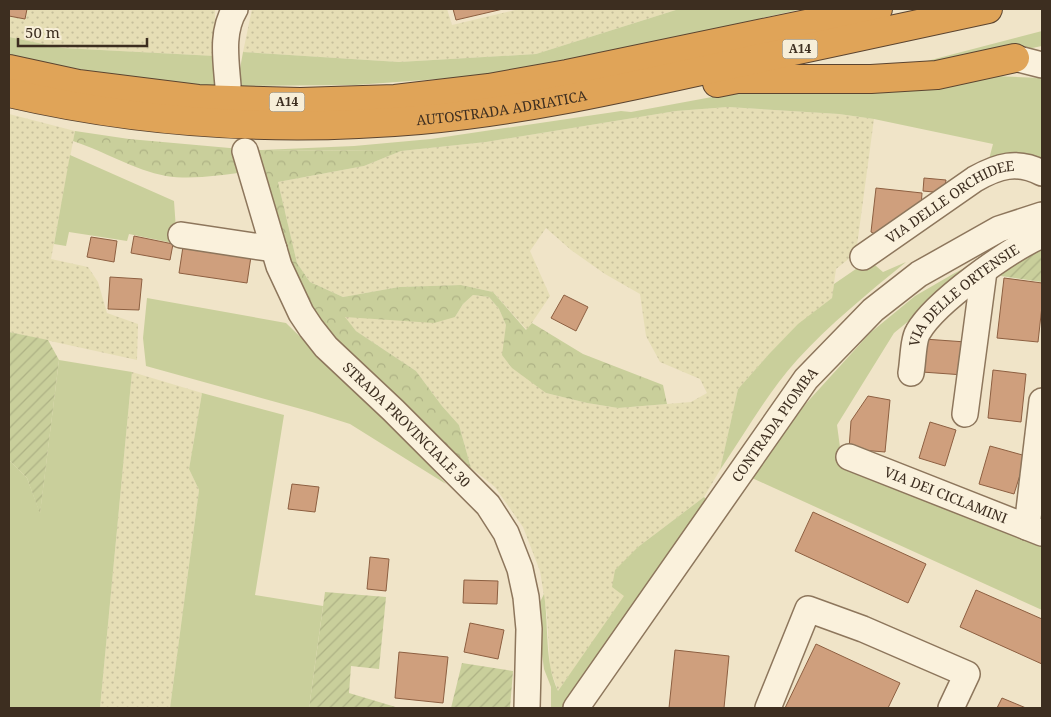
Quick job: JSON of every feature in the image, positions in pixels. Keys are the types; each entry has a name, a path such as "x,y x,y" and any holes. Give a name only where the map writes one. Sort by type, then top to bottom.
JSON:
{"highway":[{"name":"AUTOSTRADA ADRIATICA","path":"9,69 88,85 198,99 300,102 395,99 489,88 567,74 830,15 878,9"},
{"name":"AUTOSTRADA ADRIATICA","path":"9,93 109,112 197,122 257,125 343,124 422,120 524,106 612,90 988,9"},
{"path":"612,90 630,99 737,79 871,79 937,75 1015,58"}],"street":[{"path":"228,86 225,47 229,19 235,9"},
{"path":"1015,58 1042,52"},
{"path":"1015,58 1042,65"},
{"name":"STRADA PROVINCIALE 30","path":"245,150 274,250 301,314 326,347 393,410 488,505 506,533 520,569 526,597 529,629 527,708"},
{"name":"VIA DELLE ORCHIDEE","path":"863,257 958,190 989,171 1005,166 1020,166 1032,168 1042,173"},
{"name":"CONTRADA PIOMBA","path":"576,708 806,378 873,310 919,274 999,229 1042,215"},
{"path":"181,235 274,250"},
{"name":"VIA DELLE ORTENSIE","path":"912,373 916,333 932,314 984,270 1042,235"},
{"path":"965,414 984,270"},
{"path":"1035,530 1042,401"},
{"name":"VIA DEI CICLAMINI","path":"849,457 1035,530"},
{"path":"768,708 808,609 863,629 967,674 951,708"}],"shaded area":[{"path":"9,9 215,9 215,56 63,48 9,37"},
{"path":"252,9 447,9 452,25 519,9 679,9 536,54 399,62 243,52"},
{"path":"728,107 839,114 874,119 856,253 836,269 832,298 798,325 738,389 720,470 704,497 638,547 625,596 558,691 550,668 547,615 540,571 523,527 495,487 471,468 459,425 416,371 356,331 344,317 455,317 463,304 473,295 489,297 499,309 506,325 546,393 618,408 691,402 707,393 700,379 660,362 646,336 640,294 605,274 571,250 546,228 530,251 550,296 527,330 493,292 461,285 399,287 343,297 310,282 297,263 278,182 364,166 401,151 486,142 676,111"},
{"path":"9,114 75,131 51,259 88,267 98,282 107,313 138,324 137,360 9,332"},
{"path":"132,372 202,393 189,469 199,490 170,708 100,708"}],"green space":[{"path":"679,9 802,9 509,74 355,85 237,86 243,52 399,62 536,54"},
{"path":"1042,31 1042,46 934,68 927,61"},
{"path":"9,37 63,48 215,56 219,87 87,70 9,55"},
{"path":"995,76 1042,78 1042,162 987,167 993,144 874,119 839,114 728,107 676,111 486,142 401,151 262,150 354,146 431,139 621,111 631,112 739,92 902,92"},
{"path":"75,131 129,139 241,149 247,172 207,177 166,176 131,165 73,141"},
{"path":"247,150 401,151 364,166 278,182 297,263 310,282 343,297 399,287 461,285 493,292 526,330 532,323 583,354 663,385 667,404 618,408 546,393 512,368 502,355 506,325 499,309 489,297 473,295 463,304 455,317 434,323 345,317 356,331 416,371 459,425 471,468 421,425 332,342 306,309"},
{"path":"70,155 174,201 177,244 129,234 127,241 69,232 66,246 54,244"},
{"path":"1036,231 976,266 894,333 837,425 842,462 1042,543 1042,610 752,478 801,409 870,333 915,296"},
{"path":"1042,249 1042,282 1001,276 1003,266"},
{"path":"869,260 883,272 906,262 836,321 786,372 766,399 720,470 738,389 798,324 832,298 834,284"},
{"path":"147,298 286,323 410,444 446,484 350,424 146,366 143,338"},
{"path":"9,332 48,340 59,360 40,514 27,478 9,460"},
{"path":"59,360 132,372 100,708 9,708 9,460 27,478 40,513"},
{"path":"202,393 284,415 255,595 323,606 309,708 170,708 199,490 189,469"},
{"path":"704,497 707,500 570,702 561,708 551,708 551,687 544,669 536,610 544,594 549,656 558,691 624,596 612,587 615,570 638,547"},
{"path":"325,592 386,597 379,669 351,666 349,693 399,708 309,708"},
{"path":"462,663 513,671 510,708 451,708"}],"building":[{"path":"9,9 27,9 25,19 9,16"},
{"path":"453,9 503,9 456,20"},
{"path":"924,178 946,180 944,193 923,191"},
{"path":"876,188 922,193 921,208 879,236 871,232"},
{"path":"134,236 173,244 170,260 131,253"},
{"path":"91,237 117,241 114,262 87,257"},
{"path":"184,240 252,250 247,283 179,273"},
{"path":"110,277 142,279 139,310 108,309"},
{"path":"1004,278 1042,283 1042,306 1038,342 997,338"},
{"path":"564,295 588,307 576,331 551,318"},
{"path":"924,339 966,342 964,375 922,372"},
{"path":"993,370 1026,374 1021,422 988,418"},
{"path":"868,396 890,400 885,452 849,449 851,421"},
{"path":"930,422 956,430 945,466 919,458"},
{"path":"990,446 1026,456 1014,494 979,484"},
{"path":"292,484 319,487 315,512 288,509"},
{"path":"813,512 926,564 908,603 795,551"},
{"path":"370,557 389,559 386,591 367,589"},
{"path":"464,580 498,581 497,604 463,603"},
{"path":"976,590 1042,619 1042,664 960,627"},
{"path":"470,623 504,630 498,659 464,652"},
{"path":"816,644 900,683 888,708 785,708"},
{"path":"675,650 729,656 724,708 669,708"},
{"path":"399,652 448,657 443,703 395,698"},
{"path":"1002,698 1026,708 997,708"}]}
